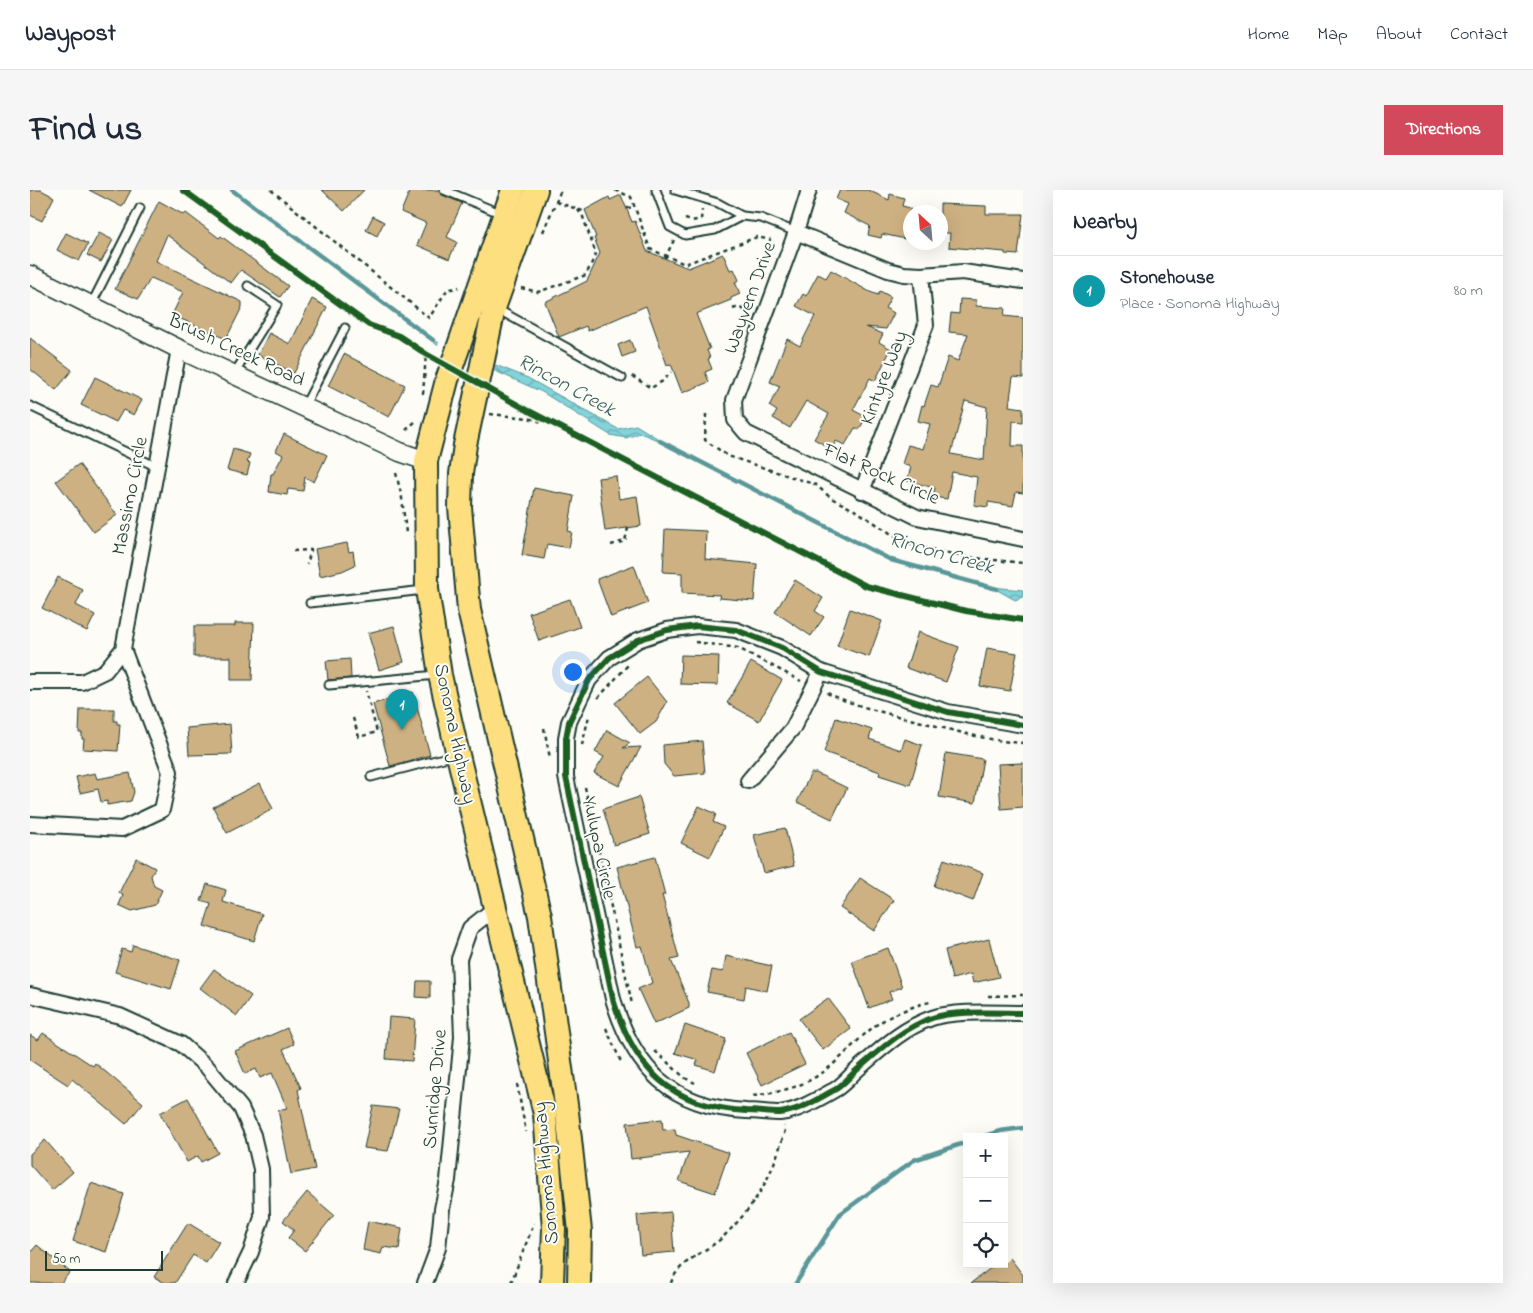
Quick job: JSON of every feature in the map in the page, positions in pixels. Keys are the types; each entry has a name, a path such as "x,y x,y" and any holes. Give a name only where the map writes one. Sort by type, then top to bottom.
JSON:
{"main road":[{"name":"Sonoma Highway","path":"513,190 469,313 442,368 426,461 427,589 440,675 494,909 545,1114 554,1228 552,1283"},
{"name":"Sonoma Highway","path":"536,190 492,316 481,402 461,474 460,507 469,610 540,916 567,1112 579,1221 579,1283"},
{"path":"426,461 461,474"}],"street":[{"name":"Wayvern Drive","path":"735,420 734,400 796,232 809,190"},
{"path":"796,232 888,270 904,274 921,275 963,272 1023,281"},
{"name":"Brush Creek Road","path":"30,275 179,349 400,452 426,461"},
{"name":"Kintyre Way","path":"862,491 926,325 921,275"},
{"name":"Massimo Circle","path":"30,682 82,682 105,671 123,649 179,349"},
{"name":"Flat Rock Circle","path":"735,420 746,433 916,517 1023,539"},
{"name":"Yulupa Circle","path":"1023,724 948,712 821,672 782,648 736,630 697,626 667,630 638,640 609,658 589,680 575,707 566,738 566,776 613,999 622,1028 635,1053 651,1072 668,1087 687,1099 722,1110 782,1113 809,1103 838,1087 896,1035 934,1017 1023,1013"},
{"path":"30,824 122,829 162,810 170,772 123,649"},
{"path":"748,781 793,728 821,672"},
{"name":"Sunridge Drive","path":"424,1283 438,1248 448,1175 462,1037 459,959 470,928 494,909"},
{"path":"30,994 120,1016 181,1044 207,1067 241,1108 253,1135 261,1169 262,1217 251,1252 236,1283"}],"lane":[{"path":"444,190 505,215"},
{"path":"656,190 670,226 684,235 715,230 742,216"},
{"path":"675,190 718,203 742,216 761,218 796,232"},
{"path":"91,305 140,208"},
{"path":"234,374 277,305 248,286"},
{"path":"492,316 622,378"},
{"path":"304,407 345,328"},
{"path":"30,406 157,466"},
{"path":"310,603 427,589"},
{"path":"329,684 440,675"},
{"path":"371,777 458,755"}],"path":[{"path":"271,190 429,318 447,290 463,286 478,286"},
{"path":"556,202 586,212"},
{"path":"627,208 634,207"},
{"path":"685,219 692,221 701,219 703,208"},
{"path":"519,287 538,292 586,275 592,267 596,254 583,217 578,210"},
{"path":"665,258 676,237"},
{"path":"733,309 738,307 745,310"},
{"path":"419,350 442,368"},
{"path":"422,399 426,354"},
{"path":"481,402 487,413 528,418 563,428"},
{"path":"530,411 571,432"},
{"path":"706,414 705,440 728,456 816,485 831,498 858,512 907,544 966,557 1023,563"},
{"path":"406,430 420,416"},
{"path":"610,545 625,541 628,528"},
{"path":"293,551 311,550 307,564"},
{"path":"688,643 738,648 847,703 998,742 1023,743"},
{"path":"595,702 630,663"},
{"path":"353,718 359,737 377,732 366,690"},
{"path":"581,747 591,708"},
{"path":"583,779 633,1009"},
{"path":"979,997 1023,995"},
{"path":"749,1096 773,1093 796,1087 814,1078 830,1067 873,1027 919,1004 930,1002"},
{"path":"649,1044 662,1059 685,1078 702,1086"},
{"path":"516,1080 526,1137"},
{"path":"671,1283 673,1276 721,1239 757,1200 776,1162 785,1130 782,1113"},
{"path":"511,1283 536,1220 538,1228"}],"water":[{"path":"430,339 528,378 618,429 636,425 665,443 640,433 626,438 610,435 542,392 437,345"},
{"path":"992,587 1023,590 1023,597 1015,600"}],"pier":[{"path":"440,340 496,362 494,372 437,348"}],"building":[{"path":"30,190 41,190 54,197 42,221 30,215"},
{"path":"89,190 131,190 122,207"},
{"path":"322,190 364,190 344,211"},
{"path":"410,190 439,190 442,195 462,203 447,237 457,242 449,259 417,245 426,223 401,212"},
{"path":"840,190 868,190 889,200 890,194 904,198 902,206 903,238 882,234 881,238 868,235 870,226 844,213 848,204 836,199"},
{"path":"621,195 632,222 635,221 647,251 688,268 723,254 730,270 734,269 739,280 735,282 740,294 731,298 731,300 696,314 710,349 707,350 712,369 705,372 709,382 682,393 671,364 667,365 646,306 588,331 586,326 559,337 545,302 587,281 600,253 585,210 609,197 610,200"},
{"path":"159,201 184,215 186,213 219,238 221,236 288,286 280,297 241,270 231,283 167,235 156,261 242,302 242,307 226,339 172,315 183,292 151,278 138,299 115,289"},
{"path":"940,204 986,206 986,214 1023,214 1018,255 949,247 948,205"},
{"path":"373,216 384,222 377,236 366,230"},
{"path":"66,233 88,244 79,261 57,250"},
{"path":"99,233 113,240 101,262 87,255"},
{"path":"831,270 870,292 878,295 880,291 891,297 885,308 894,313 886,329 866,327 883,334 879,342 891,349 875,381 870,378 853,410 866,417 859,430 855,428 845,445 836,441 832,449 814,439 829,414 806,401 790,428 773,418 777,411 769,406 780,386 770,382 787,339 800,346 815,316 796,306 803,294 806,296 818,274 826,278"},
{"path":"312,299 327,307 294,373 258,355 269,333 290,344"},
{"path":"960,299 976,300 976,306 1005,308 1004,316 1023,318 1023,378 1013,377 1009,406 1023,408 1023,422 1013,421 1012,446 1023,446 1023,493 1016,492 1013,506 988,502 988,507 974,505 977,477 952,472 947,499 933,497 935,488 907,481 911,467 902,464 908,445 923,449 930,424 918,421 922,405 924,406 931,385 938,387 948,357 958,361 968,334 949,332 951,313 959,314","holes":["965,401 987,407 984,460 951,454"]},
{"path":"30,338 72,370 56,390 30,369"},
{"path":"630,340 635,352 622,357 618,345"},
{"path":"344,354 405,385 389,417 328,386"},
{"path":"95,377 142,400 134,415 123,410 116,422 81,405"},
{"path":"284,434 327,455 314,482 305,477 303,491 288,489 287,495 269,492 271,474 273,474 283,455 276,451"},
{"path":"233,449 250,454 247,462 250,463 247,475 227,470"},
{"path":"79,464 117,515 94,532 56,481"},
{"path":"616,476 619,499 637,496 641,526 605,531 598,478"},
{"path":"534,488 574,496 568,531 572,532 569,548 547,544 544,559 522,555"},
{"path":"665,529 706,531 705,559 757,564 754,601 719,598 720,595 682,593 682,573 663,572"},
{"path":"347,543 349,552 353,551 355,565 342,571 320,576 315,549"},
{"path":"634,565 648,603 611,617 597,579"},
{"path":"58,577 83,590 76,605 95,615 87,631 42,608"},
{"path":"795,580 823,598 815,611 824,617 811,636 775,612"},
{"path":"570,599 580,627 539,641 529,613"},
{"path":"850,609 882,621 869,657 837,646"},
{"path":"235,623 254,623 252,680 231,680 231,657 194,657 194,626 235,626"},
{"path":"394,626 404,662 379,670 368,633"},
{"path":"918,632 959,647 946,682 906,668"},
{"path":"987,648 1017,653 1010,691 980,686"},
{"path":"681,655 719,656 718,685 680,684"},
{"path":"350,659 351,678 328,680 326,661"},
{"path":"751,662 782,680 759,721 727,703"},
{"path":"647,677 667,702 656,722 640,734 615,703"},
{"path":"413,692 430,755 390,766 373,704"},
{"path":"80,709 114,709 114,721 120,724 118,751 83,749 84,739 82,739 82,733 79,733"},
{"path":"836,718 872,730 869,739 901,750 905,739 922,745 910,785 879,775 880,772 824,752"},
{"path":"230,724 232,754 189,755 187,728"},
{"path":"607,730 630,743 623,748 641,747 619,786 594,773 604,757 595,752"},
{"path":"702,741 705,773 674,776 664,764 663,745"},
{"path":"946,753 983,759 975,803 939,797"},
{"path":"1023,763 1023,807 1001,809 998,764"},
{"path":"95,773 97,779 130,773 134,792 131,801 107,805 107,801 101,802 98,789 80,793 76,777"},
{"path":"811,773 816,773 847,788 832,819 797,802"},
{"path":"260,783 273,809 227,833 213,807"},
{"path":"639,797 650,834 614,845 603,809"},
{"path":"699,806 716,814 713,822 724,827 710,857 681,843"},
{"path":"785,828 794,866 764,873 754,835"},
{"path":"655,857 665,895 662,895 679,958 671,960 689,1003 689,1008 654,1024 638,989 652,983 642,946 637,947 617,867"},
{"path":"136,858 155,868 151,876 154,886 162,890 155,905 132,911 119,905 123,895 119,893"},
{"path":"944,859 983,873 973,901 934,886"},
{"path":"860,878 894,900 874,931 840,908"},
{"path":"207,884 226,890 223,902 262,914 254,941 204,926 211,904 201,901"},
{"path":"989,939 999,977 973,983 971,974 952,979 945,950"},
{"path":"133,945 180,960 171,989 115,972 122,949 131,952"},
{"path":"888,948 902,987 889,992 892,999 869,1008 852,961"},
{"path":"726,956 772,966 767,991 746,986 744,999 707,992 712,970 723,972"},
{"path":"214,969 251,996 237,1016 200,988"},
{"path":"417,981 430,981 430,998 416,997"},
{"path":"828,998 851,1029 823,1050 799,1019"},
{"path":"389,1017 415,1019 412,1061 386,1059"},
{"path":"685,1025 726,1039 715,1071 696,1065 698,1060 675,1053"},
{"path":"287,1028 294,1044 283,1049 301,1088 298,1090 315,1169 291,1174 278,1110 287,1108 272,1073 260,1078 256,1069 245,1074 235,1051"},
{"path":"789,1032 805,1064 762,1085 746,1053"},
{"path":"43,1033 93,1066 95,1063 143,1103 126,1124 72,1079 68,1085 30,1060 30,1035 38,1040"},
{"path":"188,1098 218,1153 201,1162 198,1156 187,1162 160,1113"},
{"path":"373,1106 399,1109 388,1151 364,1148"},
{"path":"662,1119 663,1130 675,1129 676,1135 729,1153 715,1193 679,1181 689,1152 631,1159 627,1123"},
{"path":"45,1140 73,1172 52,1190 30,1165 30,1154"},
{"path":"91,1183 124,1194 106,1252 73,1241"},
{"path":"307,1192 334,1215 305,1251 288,1238 294,1230 283,1221"},
{"path":"671,1212 674,1252 641,1255 637,1215"},
{"path":"368,1221 402,1228 399,1249 383,1247 381,1254 363,1250"},
{"path":"188,1223 219,1242 206,1263 193,1255 175,1283 165,1283 154,1277"},
{"path":"37,1245 70,1272 61,1283 30,1283 30,1253"},
{"path":"1010,1258 1023,1275 1023,1283 971,1283 991,1268 1008,1268 1008,1260"}],"waterway":[{"name":"Rincon Creek","path":"232,190 433,340"},
{"name":"Rincon Creek","path":"660,441 891,560 997,589"},
{"path":"994,1133 1023,1128"},
{"path":"796,1283 840,1214 914,1160 963,1143"}],"cycle path":[{"path":"183,190 369,325 399,336 426,354 529,411 866,586 966,611 1023,620"},
{"path":"1023,725 948,712 821,672 782,648 736,630 697,626 667,630 638,640 609,658 589,680 569,722 566,738 566,777 613,999 632,1045 659,1080 676,1092 697,1102 720,1108 772,1113 787,1112 809,1104 842,1085 875,1054 911,1027 921,1022 941,1015 952,1014 977,1012 1023,1013"}],"place":[{"name":"Stonehouse","path":"402,730"}]}
